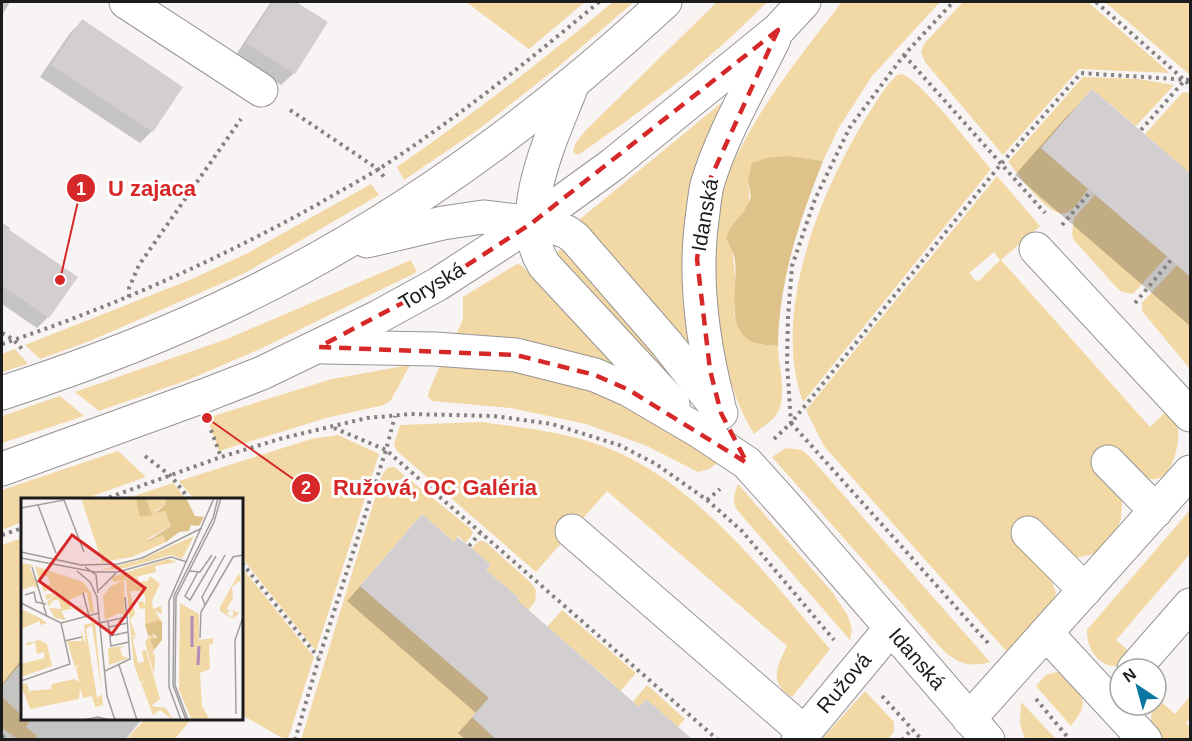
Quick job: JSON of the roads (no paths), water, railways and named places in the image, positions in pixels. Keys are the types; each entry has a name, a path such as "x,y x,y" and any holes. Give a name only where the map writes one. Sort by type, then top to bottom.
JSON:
{"street":[{"path":"126,2 261,90"},
{"path":"2,393 96,361 180,327 255,292 332,250 427,192 503,137 574,82 665,2"},
{"name":"Toryská","path":"2,469 206,395 318,347 438,284 532,223 612,165 778,30 804,2"},
{"name":"Idanská","path":"710,422 710,370 699,294 698,259 707,186 721,147 778,30"},
{"path":"532,223 541,169 574,82"},
{"name":"Idanská","path":"332,250 412,229 463,219 500,218 556,227 575,238 667,344 710,422 978,729 1012,672 1191,472"},
{"path":"1036,249 1191,415"},
{"path":"318,347 435,349 516,355 595,375 710,422"},
{"path":"1108,462 1156,512"},
{"path":"572,531 801,736"},
{"path":"1028,533 1085,590"},
{"path":"1145,657 1191,605"},
{"name":"Ružová","path":"801,736 891,628"},
{"path":"1046,633 1108,686"},
{"path":"1130,717 1145,740"}],"place":[{"name":"U zajaca","path":"60,280"},
{"name":"Ružová, OC Galéria","path":"207,418"}]}
